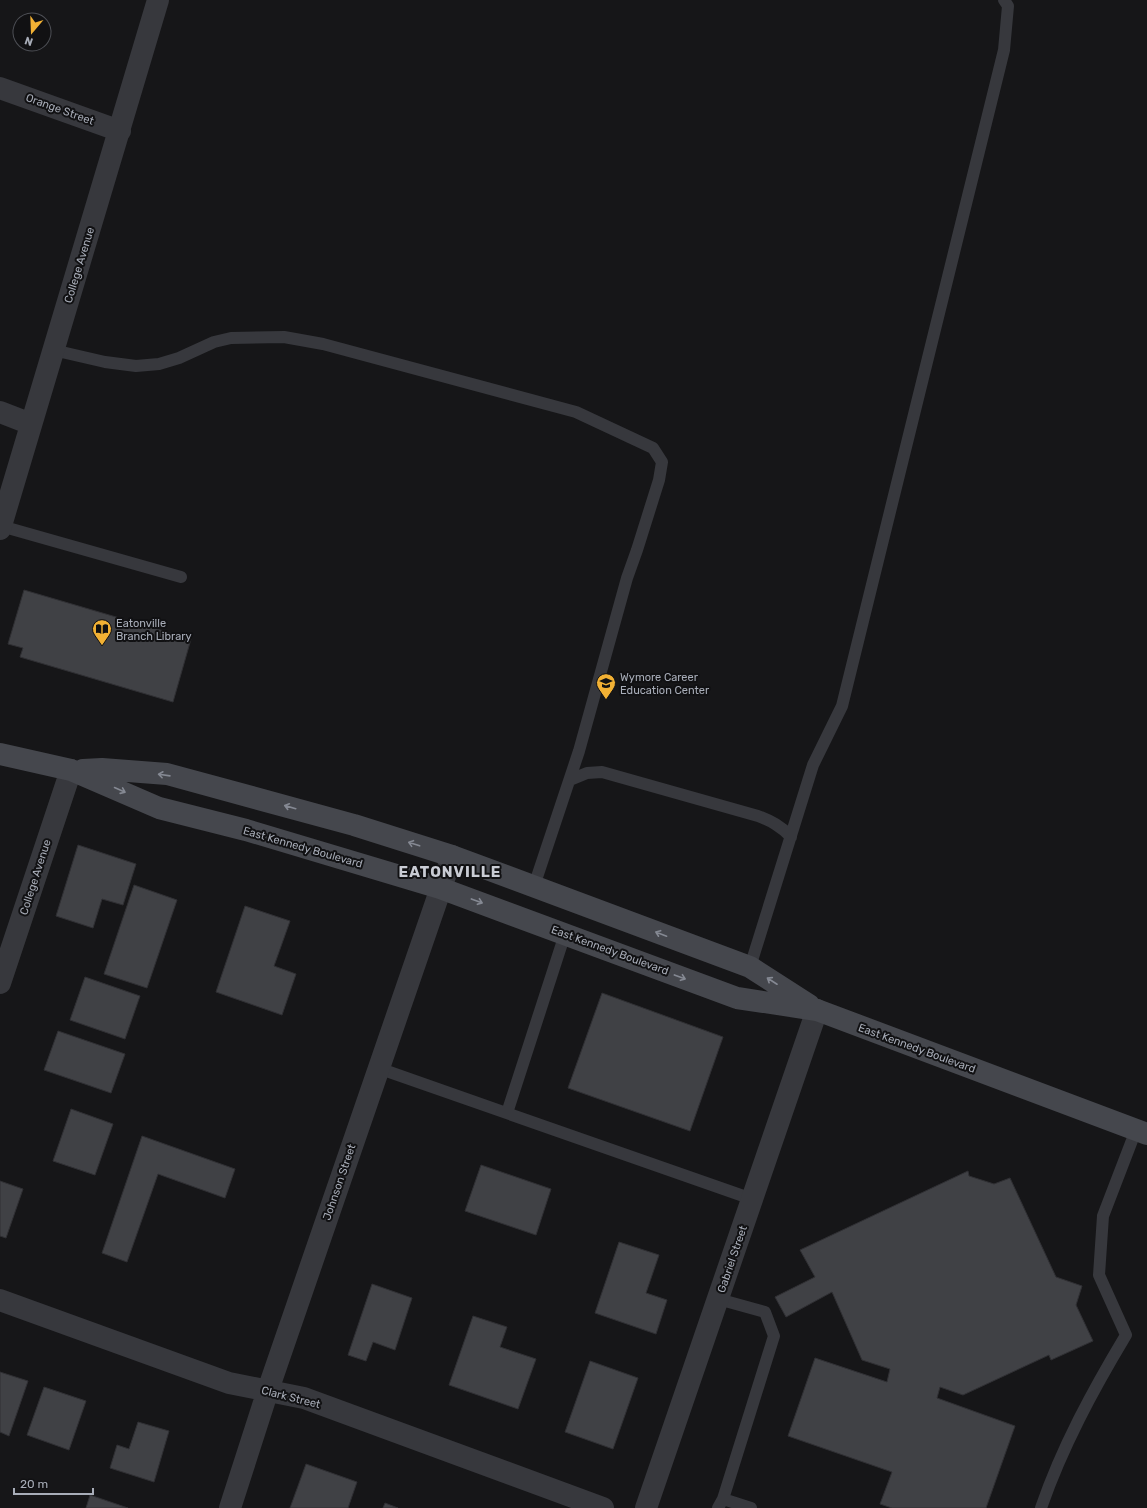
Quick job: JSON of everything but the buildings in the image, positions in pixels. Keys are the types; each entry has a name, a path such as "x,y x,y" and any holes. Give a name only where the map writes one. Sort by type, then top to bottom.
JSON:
{"main road":[{"name":"East Kennedy Boulevard","path":"0,754 71,770 159,808 246,830 440,888 737,998 817,1010 1142,1132"},
{"name":"East Kennedy Boulevard","path":"71,770 102,769 167,774 347,823 452,856 750,967 817,1010"}],"street":[{"name":"College Avenue","path":"0,527 120,131 158,0"},
{"name":"Orange Street","path":"0,88 120,131"},
{"path":"0,412 31,424"},
{"name":"College Avenue","path":"0,983 71,770"},
{"name":"Johnson Street","path":"230,1508 268,1390 452,856"},
{"name":"Gabriel Street","path":"646,1508 817,1010"},
{"name":"Clark Street","path":"0,1300 229,1383 304,1398 603,1508"}],"lane":[{"path":"750,967 813,765 842,706 1004,50 1008,6 1004,0"},
{"path":"53,350 105,362 136,366 159,364 179,358 214,342 231,338 284,337 372,356 576,412 653,448 662,462 659,480 627,578 570,780 534,886"},
{"path":"0,527 181,577"},
{"path":"570,780 587,773 602,772 758,816 775,823 790,837"},
{"path":"507,1113 565,934"},
{"path":"378,1068 752,1200"},
{"path":"1041,1508 1054,1470 1095,1387 1126,1335 1099,1274 1103,1216 1142,1132"},
{"path":"718,1299 765,1312 774,1336 720,1503 751,1508"}],"place":[{"name":"Eatonville Branch Library","path":"102,646"},
{"name":"Wymore Career Education Center","path":"606,700"}],"district":[{"name":"EATONVILLE","path":"450,872"}]}
